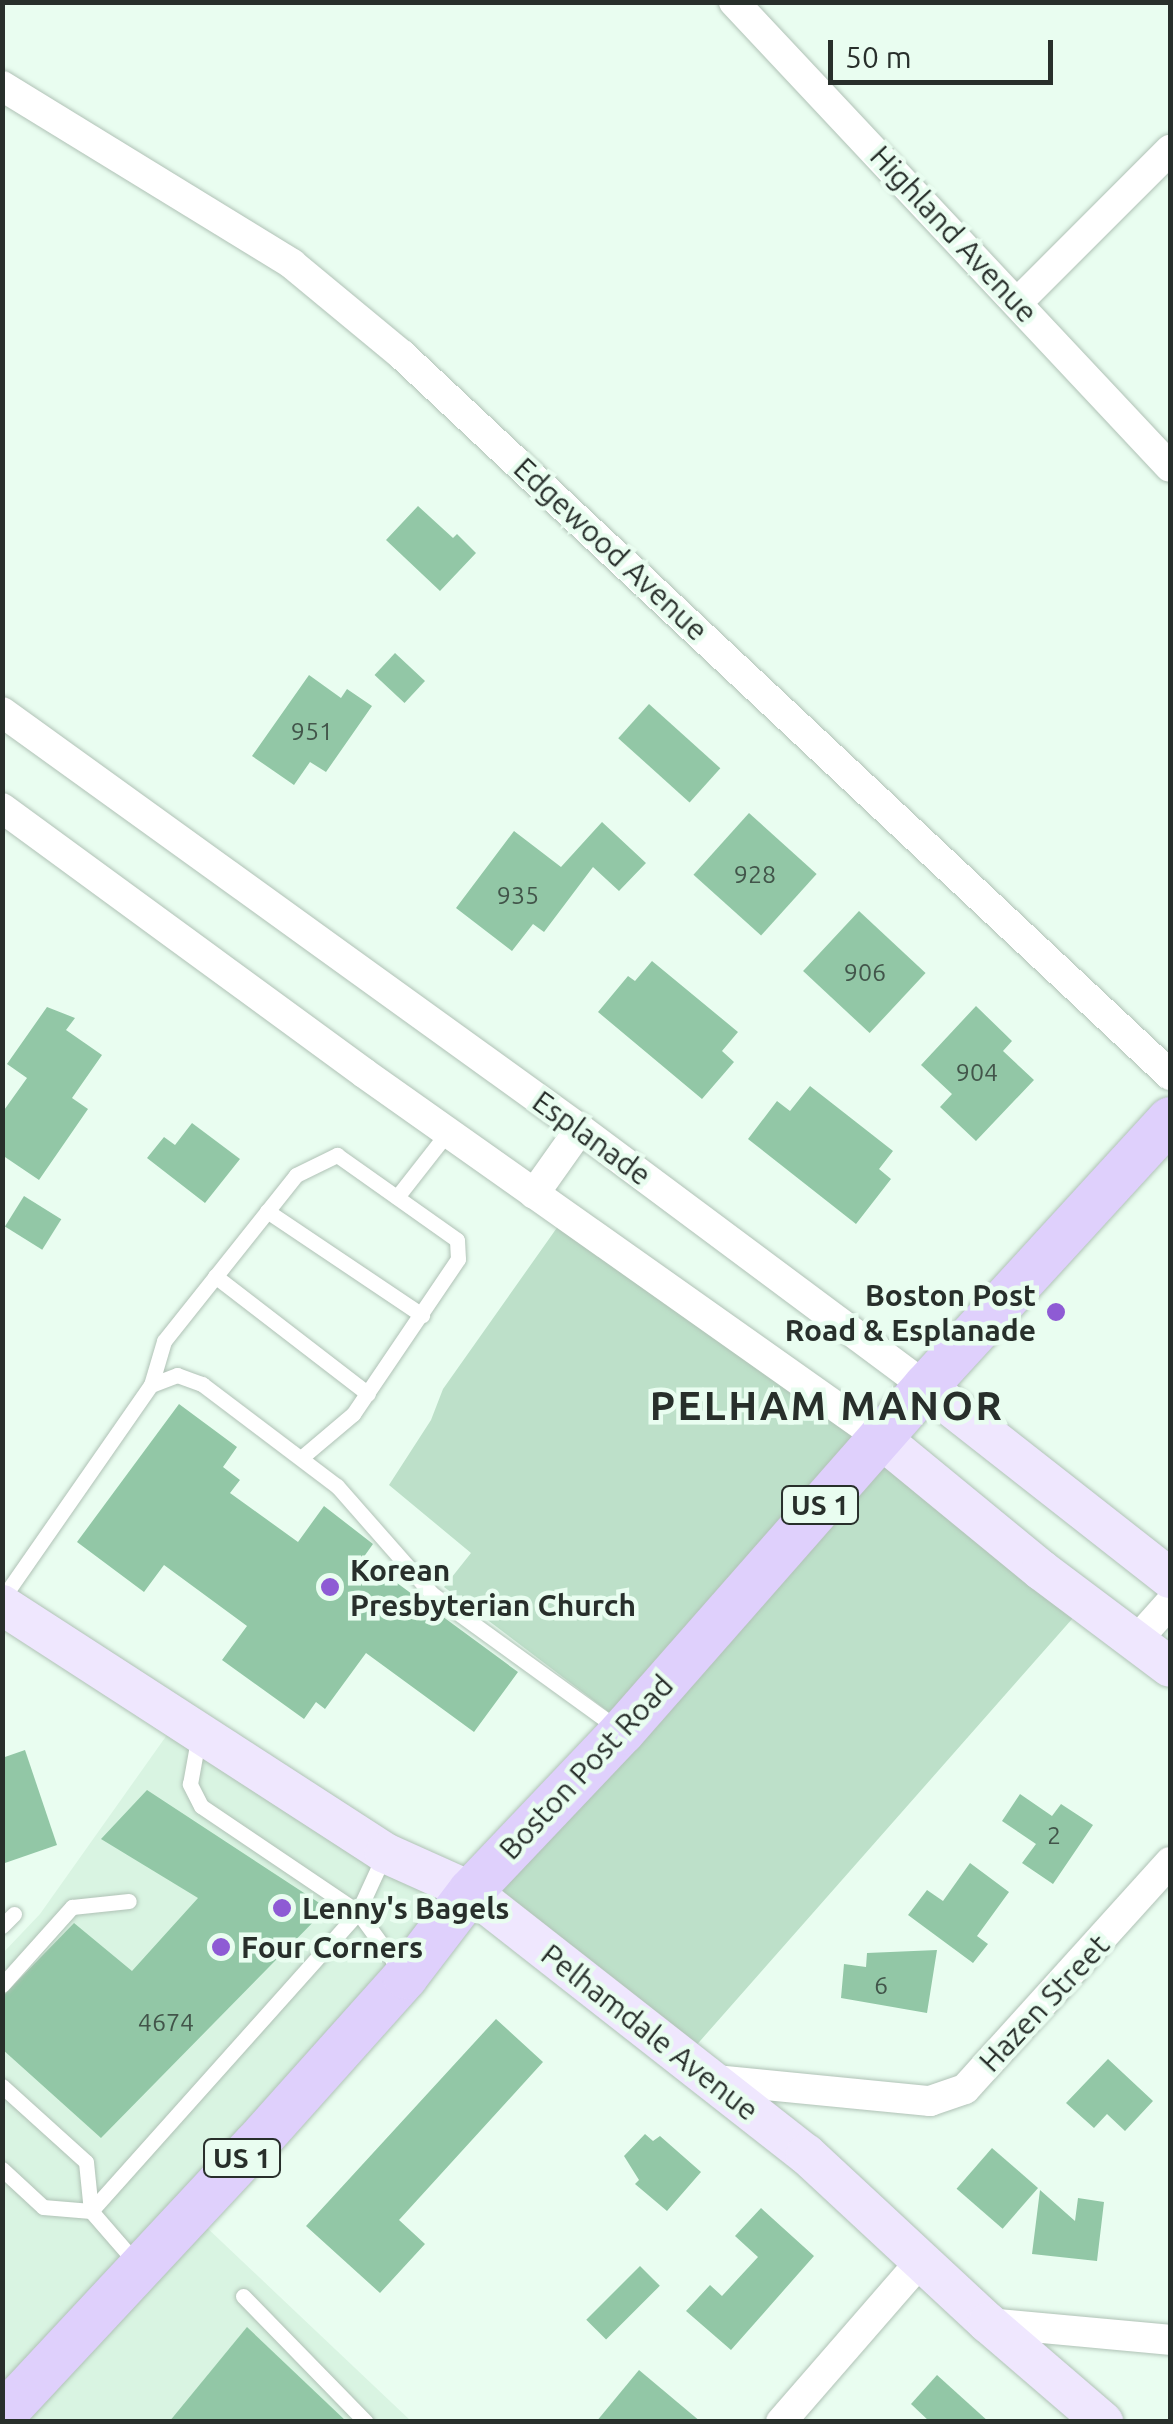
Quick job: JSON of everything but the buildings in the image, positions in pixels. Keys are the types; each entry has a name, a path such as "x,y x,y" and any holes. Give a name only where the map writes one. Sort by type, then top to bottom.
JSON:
{"main road":[{"name":"Boston Post Road","path":"2,2415 404,1976 470,1890 622,1732 924,1386 1170,1120"}],"street":[{"name":"Highland Avenue","path":"734,2 1170,467"},
{"name":"Edgewood Avenue","path":"2,86 292,264 402,356 1170,1076"},
{"path":"1019,302 1170,150"},
{"name":"Esplanade","path":"2,712 580,1130 924,1386 1170,1578"},
{"path":"2,808 447,1132 880,1438 1170,1667"},
{"path":"534,1194 580,1130"},
{"name":"Pelhamdale Avenue","path":"2,1602 385,1854 470,1890 806,2154 988,2323 1103,2422"},
{"path":"1135,1642 1170,1603"},
{"name":"Hazen Street","path":"715,2080 930,2101 965,2089 1170,1862"},
{"path":"781,2422 921,2261"},
{"path":"988,2323 1170,2340"}],"lane":[{"path":"397,1198 447,1132"},
{"path":"2,1602 151,1385 164,1341 296,1175 337,1155 457,1240 458,1260 353,1414 301,1458"},
{"path":"267,1212 422,1316"},
{"path":"215,1276 368,1394"},
{"path":"151,1385 177,1375 202,1384 338,1486 432,1594 622,1732"},
{"path":"199,1734 190,1784 201,1806 358,1912 404,1976"},
{"path":"91,2211 358,1912 385,1854"},
{"path":"2,1985 72,1908 129,1901"},
{"path":"2,2086 86,2162 91,2211 140,2267"},
{"path":"2,2168 43,2207 91,2211"},
{"path":"242,2296 366,2422"}],"shaded area":[{"path":"561,1222 869,1439 1080,1610 693,2049 470,1891 618,1719 444,1587 471,1553 389,1485 431,1420 443,1389"},
{"path":"174,1725 470,1891 185,2207 411,2421 3,2421 2,1954 40,1914"}],"place":[{"name":"Boston Post Road & Esplanade","path":"1056,1312"},
{"name":"Korean Presbyterian Church","path":"330,1587"},
{"name":"Lenny's Bagels","path":"282,1908"},
{"name":"Four Corners","path":"221,1947"}],"district":[{"name":"PELHAM MANOR","path":"827,1406"}]}
